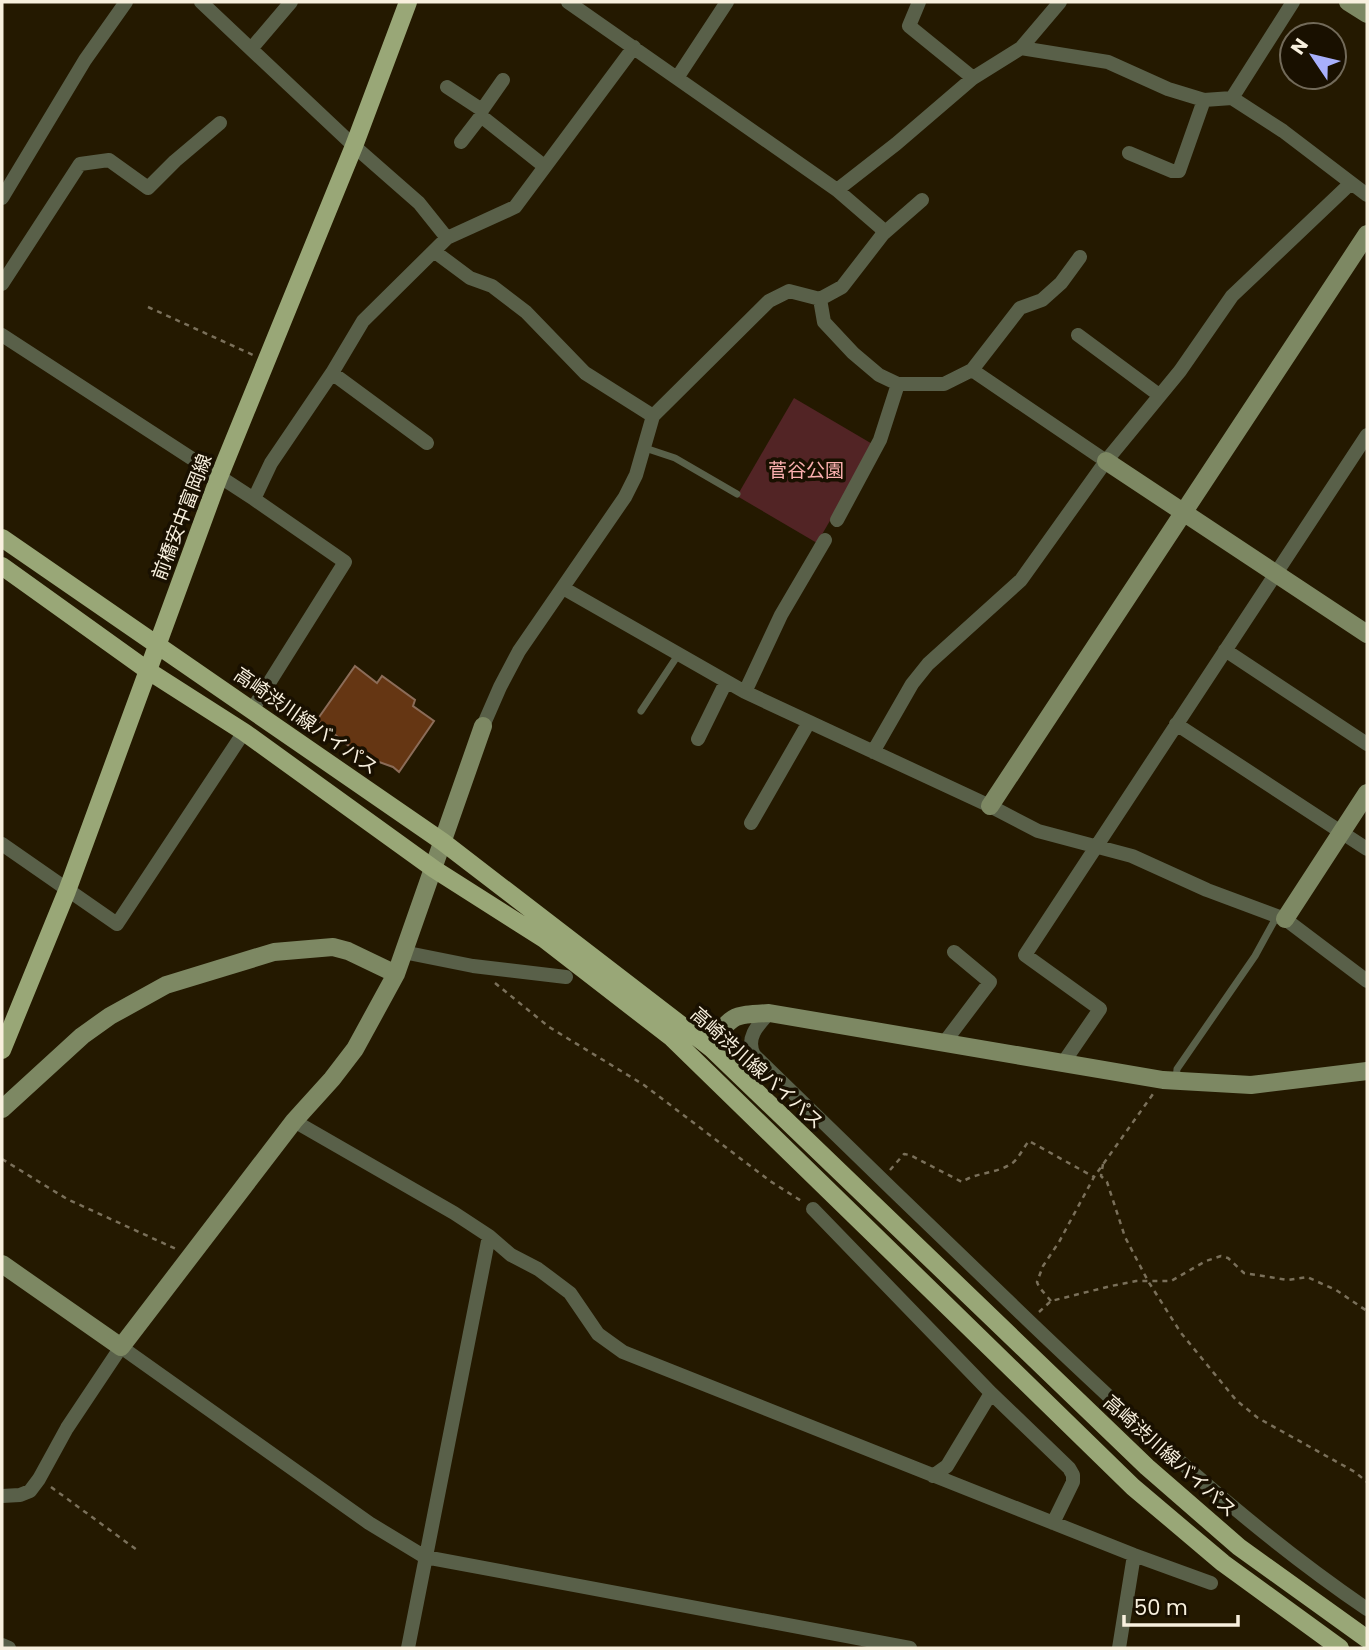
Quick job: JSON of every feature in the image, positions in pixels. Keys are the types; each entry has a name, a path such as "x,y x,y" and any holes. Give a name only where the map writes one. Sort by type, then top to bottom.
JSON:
{"main road":[{"name":"前橋安中富岡線","path":"2,1050 67,891 219,477 354,146 408,2"},
{"name":"高崎渋川線バイパス","path":"2,538 443,842 711,1048 1147,1467 1239,1547 1367,1639"},
{"name":"高崎渋川線バイパス","path":"2,566 147,670 244,732 433,869 544,939 672,1038 1133,1487 1223,1563 1340,1648"}],"street":[{"path":"2,198 85,60 126,2"},
{"path":"201,2 354,146 419,203 447,238"},
{"path":"251,49 291,2"},
{"path":"568,2 837,190 881,228 883,234"},
{"path":"677,78 727,2"},
{"path":"919,2 909,26 973,78"},
{"path":"837,190 973,78 1021,48 1060,2"},
{"path":"1232,98 1293,2"},
{"path":"1348,2 1367,14"},
{"path":"254,499 271,463 332,373 363,321 447,238 515,207 634,47"},
{"path":"1021,48 1108,62 1168,89 1205,100 1232,98 1283,131 1367,195"},
{"path":"461,142 503,80"},
{"path":"447,87 544,166"},
{"path":"1129,153 1172,171 1179,170 1205,100"},
{"path":"2,284 80,164 109,160 148,188 220,123"},
{"path":"873,752 912,684 928,664 1021,580 1106,461 1180,370 1232,296 1350,183"},
{"path":"2,1496 20,1495 30,1491 67,1428 121,1347 294,1121 332,1079 355,1048 396,974 483,726 500,687 519,651 625,497 636,475 653,416 756,310 789,291 820,299 842,286 883,234 922,200"},
{"path":"990,806 1367,234"},
{"path":"435,252 470,278 492,286 526,312 585,373 653,416"},
{"path":"820,299 824,322 879,375 898,384 944,384 972,370 1020,308 1042,300 1061,283 1080,257"},
{"path":"1078,334 1159,395"},
{"path":"3,339 254,499 345,562 252,710"},
{"path":"972,370 1276,573 1365,627"},
{"path":"332,373 427,443"},
{"path":"837,520 880,440 898,384"},
{"path":"1063,1063 1100,1010 1025,955 1367,435"},
{"path":"745,692 781,615 825,540"},
{"path":"563,587 745,692 1038,831 1132,856 1207,890 1281,918 1367,981"},
{"path":"1225,650 1367,744"},
{"path":"698,739 726,682"},
{"path":"751,823 809,722"},
{"path":"1177,724 1367,849"},
{"path":"2,844 117,924 244,732"},
{"path":"1281,918 1367,793"},
{"path":"2,1109 82,1036 110,1016 166,985 274,952 333,947 348,951 396,974"},
{"path":"403,952 473,966 566,977"},
{"path":"944,1043 990,982 954,952"},
{"path":"769,1013 755,1028 750,1044 754,1055 1029,1321 1197,1478 1256,1528 1367,1609"},
{"path":"711,1048 724,1024 739,1015 769,1013 1170,1080 1251,1085 1367,1071"},
{"path":"294,1121 443,1206 489,1236 511,1255 538,1269 570,1293 598,1334 623,1352 1211,1583"},
{"path":"813,1209 991,1393 1069,1468 1073,1482 1053,1523"},
{"path":"408,1648 489,1236"},
{"path":"2,1264 369,1523 425,1557 910,1648"},
{"path":"933,1476 947,1466 991,1393"},
{"path":"1119,1648 1134,1555"},
{"path":"2,1645 9,1648"}],"lane":[{"path":"645,448 675,458 737,494"},
{"path":"641,711 678,654"},
{"path":"1170,1080 1281,918"}],"path":[{"path":"148,307 267,362"},
{"path":"495,983 548,1027 644,1085 770,1181 813,1209"},
{"path":"1051,1301 1037,1282 1043,1266 1094,1177 1170,1080"},
{"path":"882,1180 904,1154 962,1182 973,1174 993,1172 1013,1163 1028,1141 1094,1177"},
{"path":"2,1159 68,1199 190,1256"},
{"path":"1103,1164 1101,1175 1107,1182 1125,1237 1148,1281 1181,1333 1247,1410 1355,1472 1367,1482"},
{"path":"1029,1321 1051,1301 1124,1283 1171,1282 1206,1261 1222,1256 1244,1273 1288,1280 1307,1276 1336,1290 1365,1310 1367,1304"},
{"path":"39,1479 137,1550"}],"green space":[{"name":"菅谷公園","path":"794,398 874,445 817,543 737,496"}],"building":[{"path":"355,666 377,683 382,676 415,700 413,706 434,721 399,772 393,767 360,755 317,720"}]}
